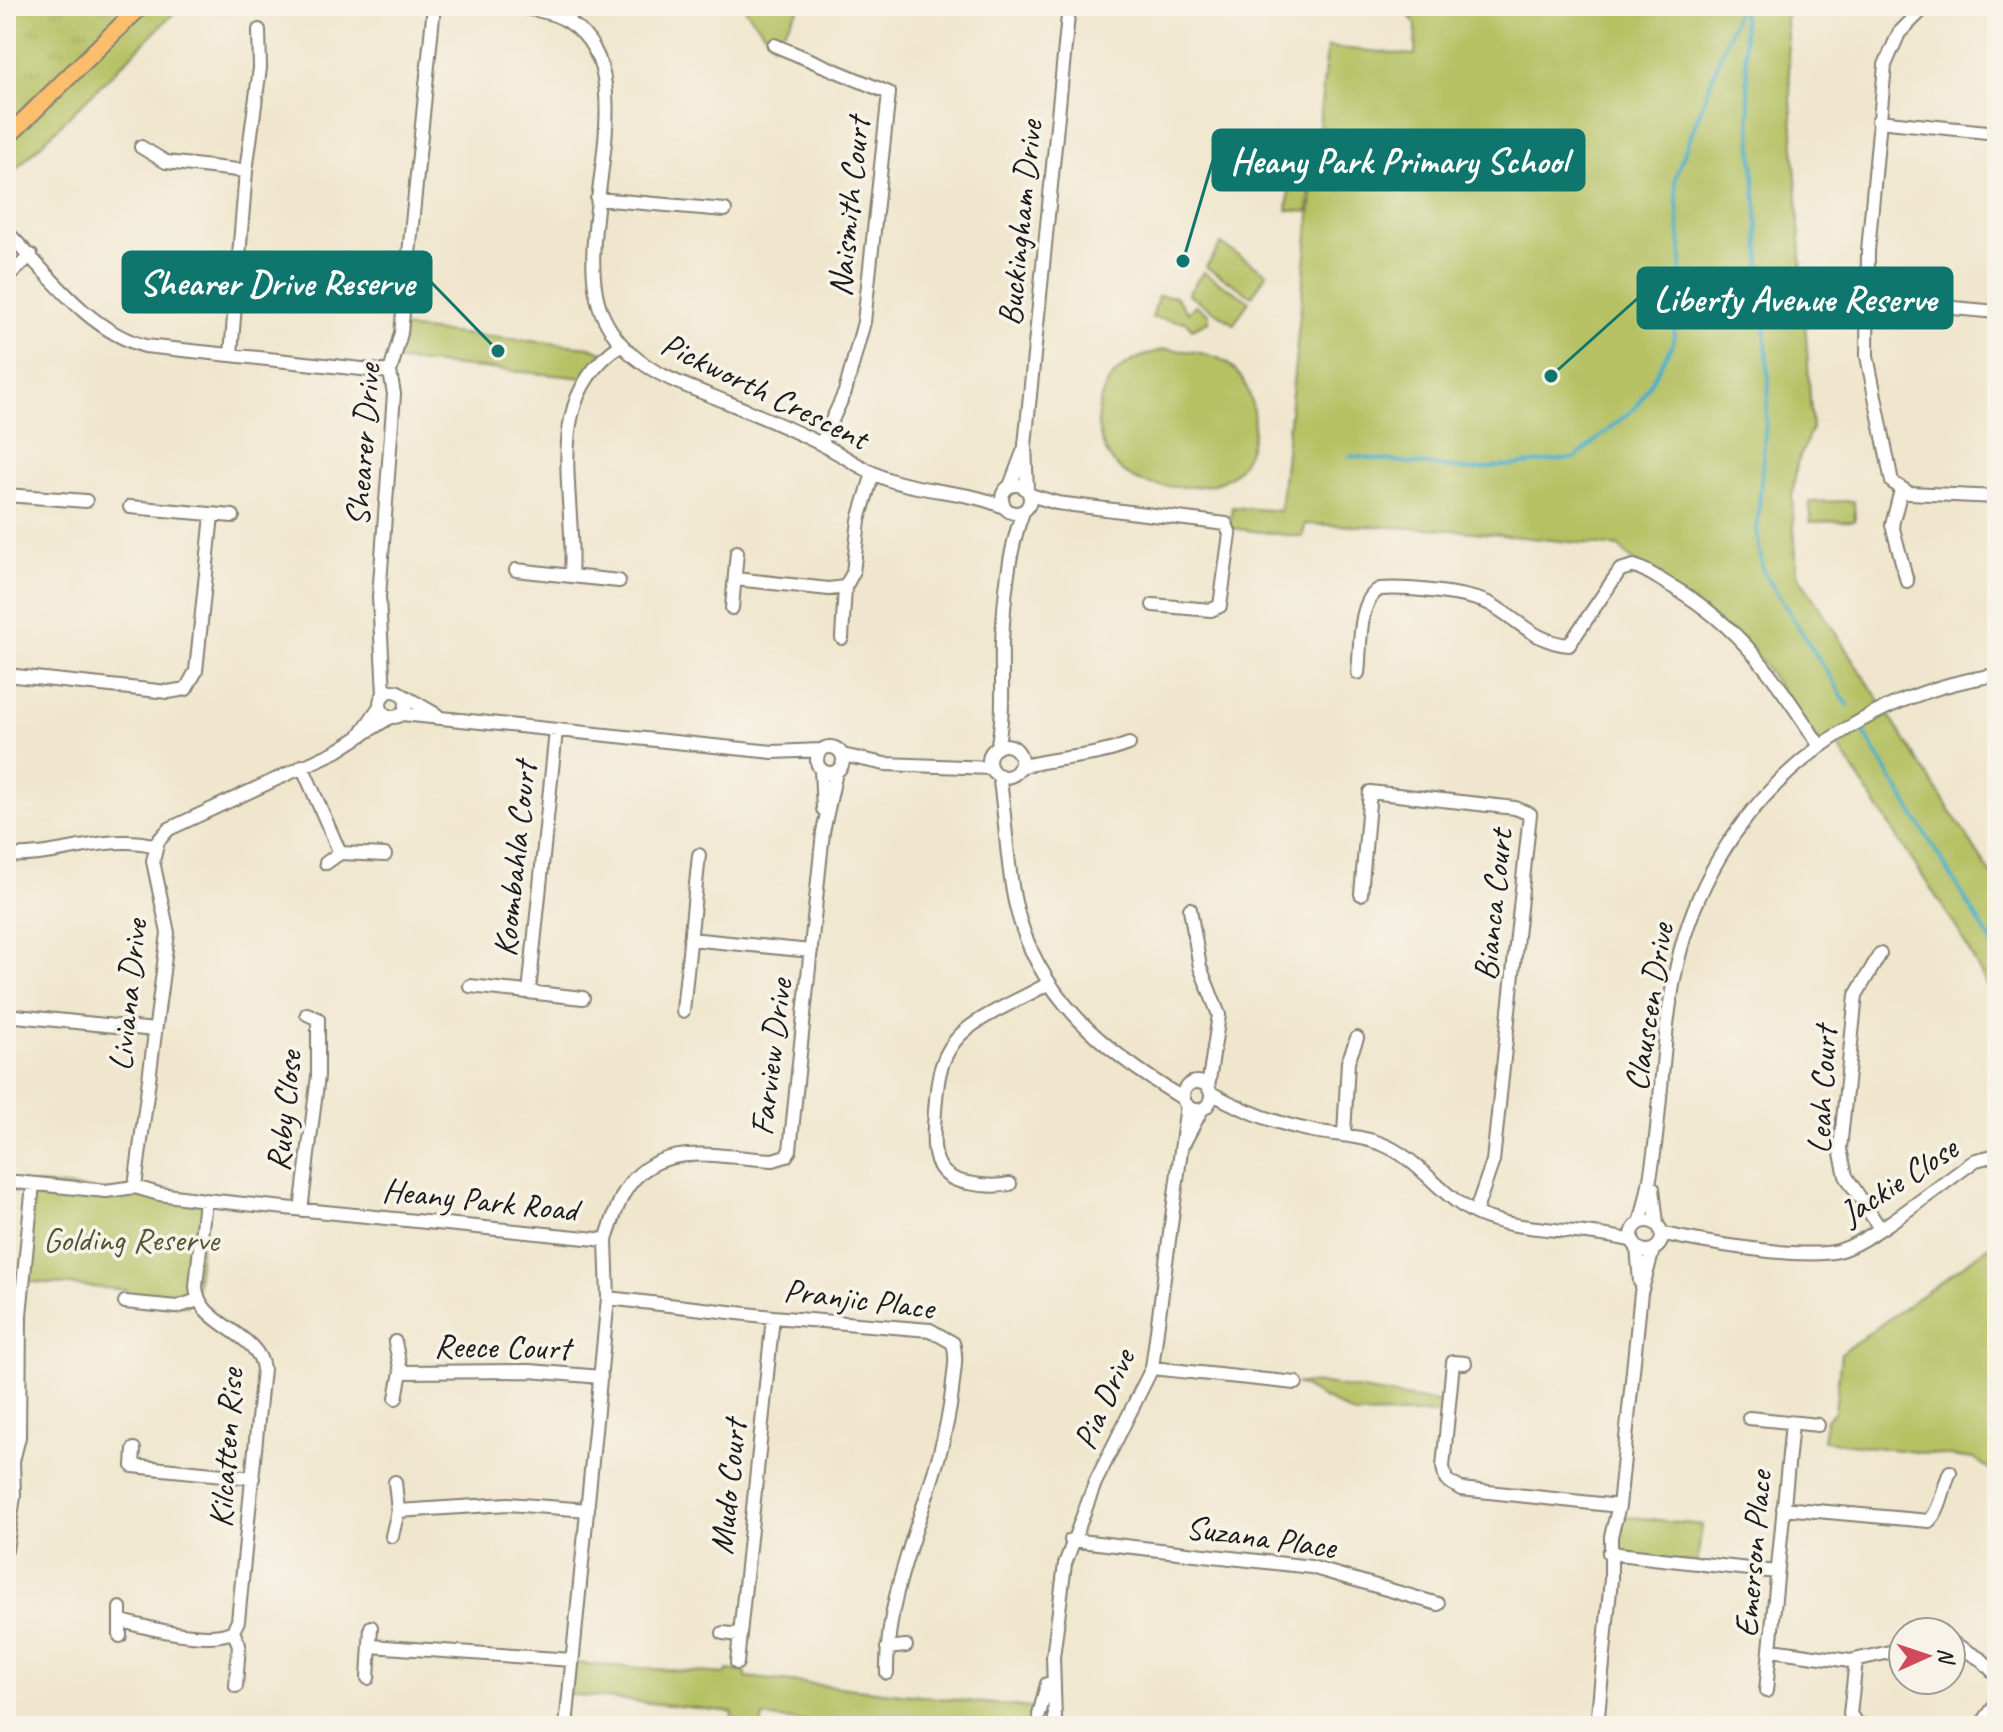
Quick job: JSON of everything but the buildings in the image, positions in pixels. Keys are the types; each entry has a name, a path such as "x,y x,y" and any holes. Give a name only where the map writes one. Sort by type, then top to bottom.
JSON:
{"main road":[{"path":"6,138 141,6"}],"street":[{"name":"Shearer Drive","path":"382,700 384,651 379,597 394,394 390,372 401,333 434,6"},
{"path":"499,6 545,12 568,21 575,6"},
{"name":"Buckingham Drive","path":"1011,559 1027,501 1025,445 1069,6"},
{"path":"1926,6 1894,42 1882,78 1867,300 1867,356 1888,473 1901,490 1997,497"},
{"name":"Pickworth Crescent","path":"568,21 592,45 606,78 592,249 596,295 603,316 621,345 662,378 821,444 873,473 912,487 967,494 1005,508 1027,501 1018,485 967,494"},
{"path":"231,354 246,171 258,81 259,30"},
{"name":"Naismith Court","path":"774,45 889,93 864,322 845,392 821,444"},
{"path":"1878,121 1997,133"},
{"path":"141,147 166,162 246,171"},
{"path":"597,199 725,210"},
{"path":"6,231 97,323 117,336 145,346 390,372"},
{"path":"6,279 31,255"},
{"path":"1867,300 1997,312"},
{"path":"571,576 573,533 566,486 574,401 592,367 621,345"},
{"name":"Buckingham Drive","path":"1011,559 1005,508 1008,488 1025,445"},
{"path":"842,638 845,587 853,573 859,520 873,473"},
{"path":"1901,490 1892,525 1907,581"},
{"path":"6,495 86,501"},
{"path":"1027,501 1226,524 1230,534 1220,606 1211,610 1153,605"},
{"path":"130,507 233,516"},
{"path":"6,675 168,692 186,689 196,671 212,515"},
{"path":"732,608 737,552"},
{"path":"1005,771 1015,750 1004,711 1002,642 1011,559"},
{"path":"1358,673 1366,605 1373,592 1380,589 1474,598 1493,605 1527,631 1558,644 1569,645 1620,570 1634,566 1698,602 1738,634 1771,672 1819,745"},
{"path":"516,570 619,581"},
{"path":"735,579 829,589 845,587"},
{"name":"Shearer Drive","path":"384,651 402,694"},
{"name":"Clauscen Drive","path":"1641,1293 1635,1244 1652,1180 1671,998 1691,915 1732,836 1772,788 1819,745 1873,712 1911,696 1997,675"},
{"path":"6,855 47,855 131,841 156,846 169,829 356,741 396,716 407,704 402,694"},
{"path":"356,741 382,700 402,694 444,718"},
{"path":"382,700 396,716 444,718 773,752 833,747 840,765"},
{"path":"1004,711 994,751 1005,771 1015,902 1033,956 1049,983 1091,1035 1186,1102 1204,1108 1244,1110"},
{"name":"Koombahla Court","path":"529,992 556,731"},
{"path":"773,752 819,768 885,764 946,765 1005,771 1054,759 1094,757 1129,744"},
{"name":"Farview Drive","path":"821,750 819,768 823,832"},
{"path":"946,765 994,751 1015,750 1054,759"},
{"name":"Farview Drive","path":"606,1240 626,1189 661,1160 689,1153 773,1160 788,1153 823,832 840,765"},
{"path":"302,766 340,853"},
{"name":"Bianca Court","path":"1361,894 1370,792 1515,808 1530,814 1493,1161 1475,1213"},
{"name":"Liviana Drive","path":"135,1187 168,933 167,917 154,870 156,846"},
{"path":"326,863 340,853 385,855"},
{"path":"683,1011 699,855"},
{"path":"1190,909 1200,967 1219,1015 1201,1086"},
{"path":"690,939 811,951"},
{"name":"Leah Court","path":"1879,1227 1850,1184 1840,1149 1856,995 1880,954"},
{"path":"1010,1184 993,1187 954,1181 941,1171 934,1155 938,1081 945,1056 957,1038 1049,983"},
{"name":"Koombahla Court","path":"470,986 583,998"},
{"path":"6,1015 155,1030"},
{"name":"Ruby Close","path":"301,1210 318,1076 313,1016 332,1017"},
{"path":"1344,1134 1348,1062 1357,1038"},
{"path":"1150,1077 1201,1086 1244,1110 1304,1129 1344,1134 1379,1143 1404,1156 1475,1213 1513,1223 1597,1232 1635,1244 1658,1237"},
{"name":"Pia Drive","path":"1035,1720 1053,1657 1061,1587 1071,1540 1095,1483 1152,1368 1186,1102 1201,1086"},
{"name":"Pia Drive","path":"1178,1157 1204,1108 1201,1086"},
{"name":"Jackie Close","path":"1658,1237 1823,1253 1840,1250 1976,1160 1997,1155"},
{"name":"Clauscen Drive","path":"1597,1726 1611,1579 1609,1553 1619,1506 1641,1293 1658,1237 1652,1180"},
{"name":"Heany Park Road","path":"6,1181 106,1191 135,1187 159,1194 205,1200 606,1240 608,1298 566,1726"},
{"path":"6,1550 14,1496 9,1461 19,1437 20,1315 33,1184"},
{"path":"125,1302 177,1307 198,1300 196,1286 205,1200"},
{"path":"1597,1232 1638,1224 1658,1237"},
{"name":"Pranjic Place","path":"608,1298 773,1317 930,1330 948,1338 955,1348 945,1438 889,1620 887,1673"},
{"name":"Kilcatten Rise","path":"198,1300 261,1357 263,1375 239,1614 233,1631 240,1650 236,1686"},
{"path":"6,1314 20,1315"},
{"name":"Mudo Court","path":"737,1663 773,1317"},
{"name":"Reece Court","path":"395,1342 401,1372 396,1398"},
{"path":"1453,1362 1443,1467 1446,1480 1461,1489 1619,1506"},
{"path":"1152,1368 1296,1383"},
{"name":"Reece Court","path":"401,1372 530,1371 601,1377"},
{"path":"1749,1418 1818,1425"},
{"name":"Emerson Place","path":"1766,1691 1792,1423"},
{"path":"134,1449 132,1472 253,1478"},
{"path":"1783,1508 1924,1522 1936,1512 1950,1472"},
{"path":"392,1536 398,1511 395,1482"},
{"path":"398,1511 497,1504 588,1510"},
{"name":"Suzana Place","path":"1071,1540 1311,1567 1438,1604"},
{"path":"1609,1553 1777,1572"},
{"path":"120,1636 121,1614 153,1629 219,1636 233,1631"},
{"path":"368,1678 371,1627"},
{"path":"723,1633 740,1635"},
{"path":"371,1646 572,1660"},
{"path":"887,1648 906,1646"},
{"path":"1772,1650 1856,1660 1887,1653"},
{"path":"1967,1651 1997,1666"},
{"name":"Pia Drive","path":"1053,1657 1059,1724"},
{"path":"1856,1660 1850,1714 1856,1723 1867,1726"},
{"path":"1982,1660 1997,1676"},
{"path":"1980,1726 1994,1707 1997,1691"},
{"path":"1035,1720 1049,1715 1059,1724"}],"green space":[{"path":"6,6 127,6 6,126"},
{"path":"135,6 181,6 6,179 6,137"},
{"path":"743,6 801,6 774,45"},
{"path":"1401,6 1785,6 1812,428 1797,464 1792,497 1797,573 1997,883 1997,1033 1993,997 1959,932 1832,737 1819,745 1752,648 1640,568 1619,547 1443,529 1305,524 1303,537 1229,528 1232,507 1280,511 1327,47 1415,55 1416,24"},
{"path":"1293,151 1313,153 1308,212 1287,210"},
{"path":"1221,244 1267,273 1252,296 1206,267"},
{"path":"1203,272 1249,301 1234,324 1188,294"},
{"path":"1158,296 1175,296 1188,313 1195,305 1209,314 1209,321 1192,329 1186,322 1152,318"},
{"path":"402,328 590,347 607,354 585,378 394,360"},
{"path":"1166,349 1220,359 1243,380 1250,395 1254,428 1251,444 1236,471 1219,482 1185,487 1143,482 1119,468 1102,443 1098,413 1107,385 1128,364"},
{"path":"1854,501 1855,521 1810,522 1810,502"},
{"name":"Golding Reserve","path":"33,1184 205,1200 196,1294 187,1305 125,1302 126,1290 23,1281"},
{"path":"1997,1241 1997,1474 1974,1459 1823,1441 1826,1419 1835,1412 1841,1353"},
{"path":"1296,1383 1325,1384 1449,1404 1448,1413 1355,1415"},
{"path":"1616,1515 1702,1525 1697,1563 1610,1553"},
{"path":"572,1663 726,1674 727,1670 746,1672 746,1677 1041,1709 1031,1726 843,1726 763,1717 761,1726 731,1726 732,1712 569,1694"}],"waterway":[{"path":"1350,456 1471,470 1575,458 1637,406 1673,343 1682,259 1675,178 1739,6"},
{"path":"1742,6 1769,383 1757,532 1763,571 1848,705"},
{"path":"1862,730 1997,951"}],"place":[{"name":"Heany Park Primary School","path":"1183,261"},
{"name":"Shearer Drive Reserve","path":"498,351"},
{"name":"Liberty Avenue Reserve","path":"1551,376"}]}
